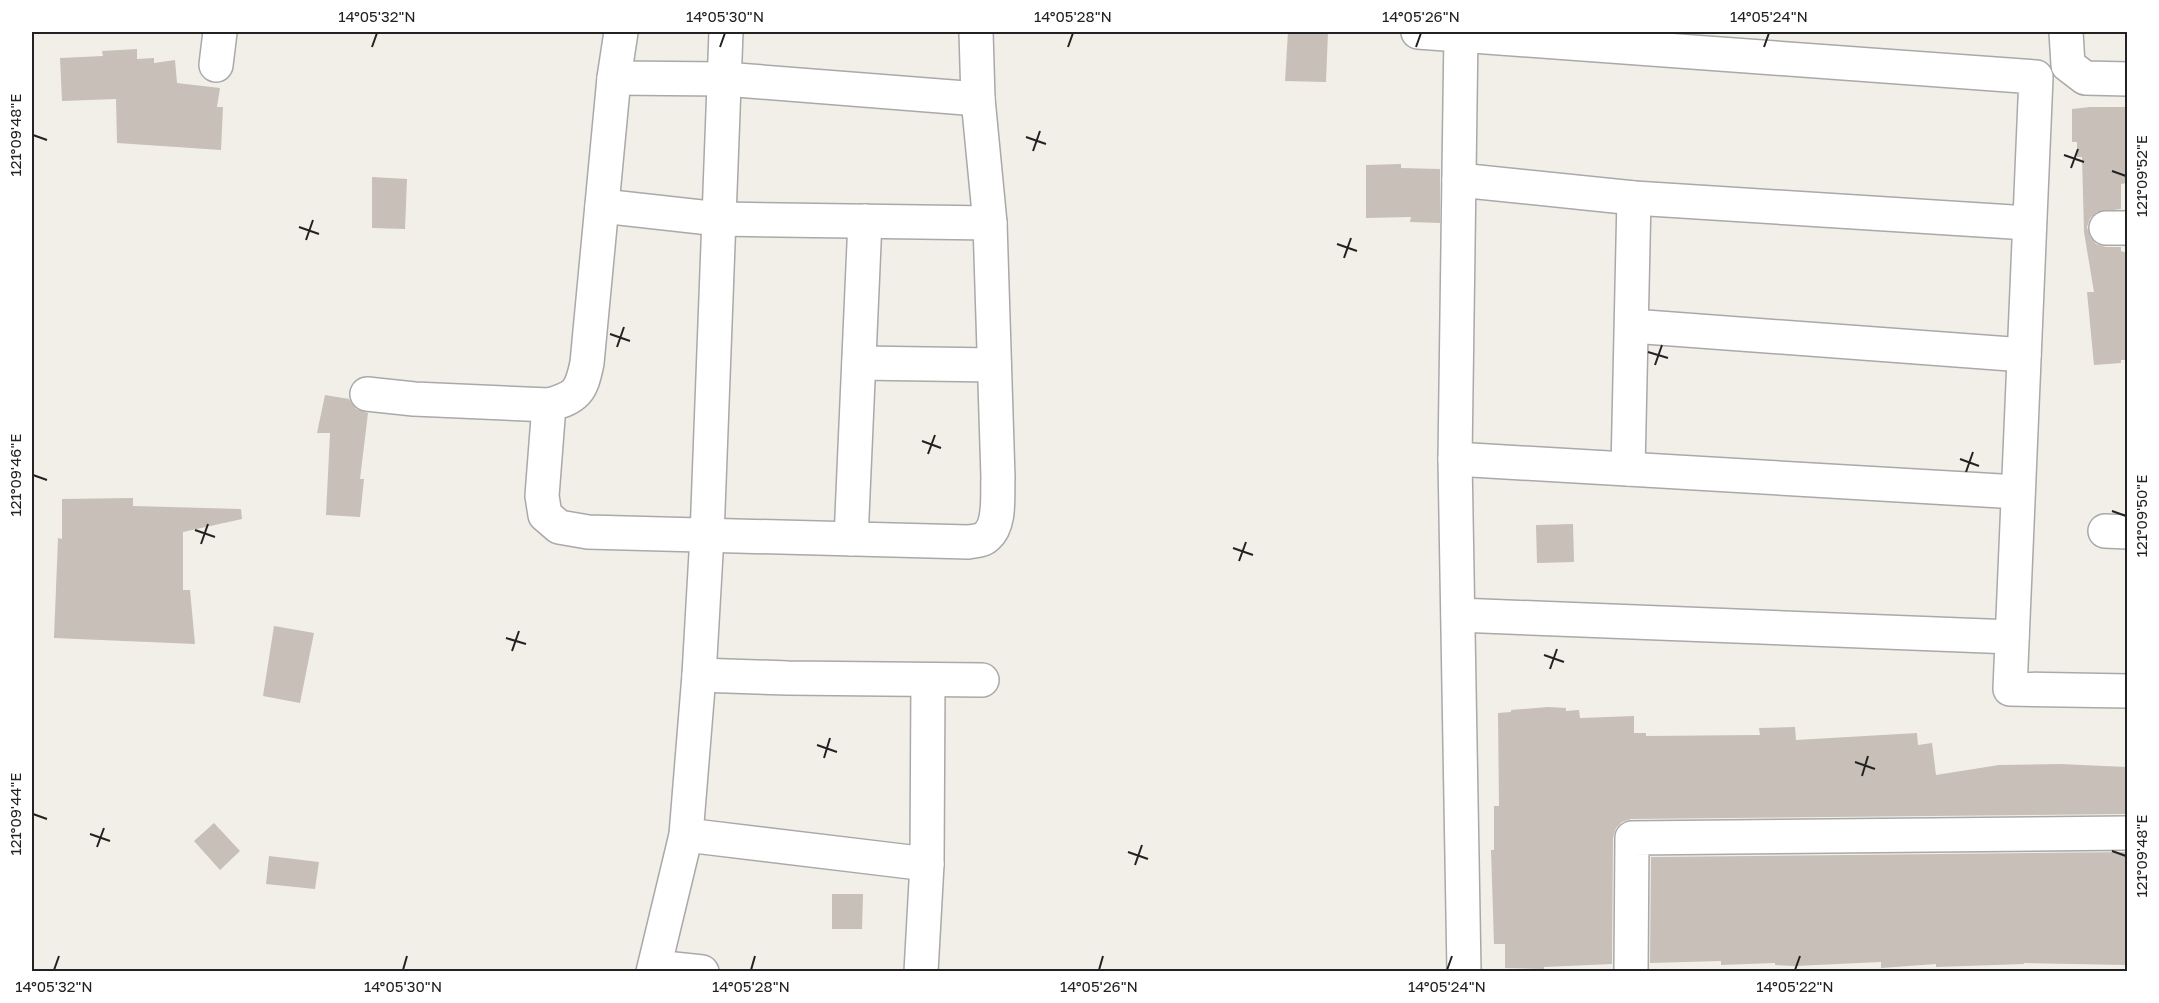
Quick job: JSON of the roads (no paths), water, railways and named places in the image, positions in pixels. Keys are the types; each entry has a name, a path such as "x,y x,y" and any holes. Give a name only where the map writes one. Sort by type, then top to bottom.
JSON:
{"street":[{"path":"216,65 220,32"},
{"path":"367,394 414,399 549,405 570,399 578,390 585,377 614,78 621,32"},
{"path":"702,972 654,969 686,835 699,675 707,536 726,32"},
{"path":"549,405 542,496 545,515 559,527 588,532 707,536 968,542 987,537 996,518 998,478 990,223 978,99 976,32"},
{"path":"1418,32 1461,33 2036,77 2010,689 2127,691"},
{"path":"2066,32 2068,65 2085,78 2127,79"},
{"path":"1461,33 1455,459 1464,972"},
{"path":"614,78 724,79 978,99"},
{"path":"1459,180 1634,198 2028,223"},
{"path":"1628,469 1634,198"},
{"path":"602,206 719,219 990,223"},
{"path":"851,539 865,221"},
{"path":"1632,326 2024,355"},
{"path":"859,363 994,365"},
{"path":"1455,459 2018,492"},
{"path":"1458,615 2012,637"},
{"path":"699,675 982,680"},
{"path":"921,972 927,864 928,680"},
{"path":"1631,972 1632,838 2127,833"},
{"path":"686,835 927,864"}]}
